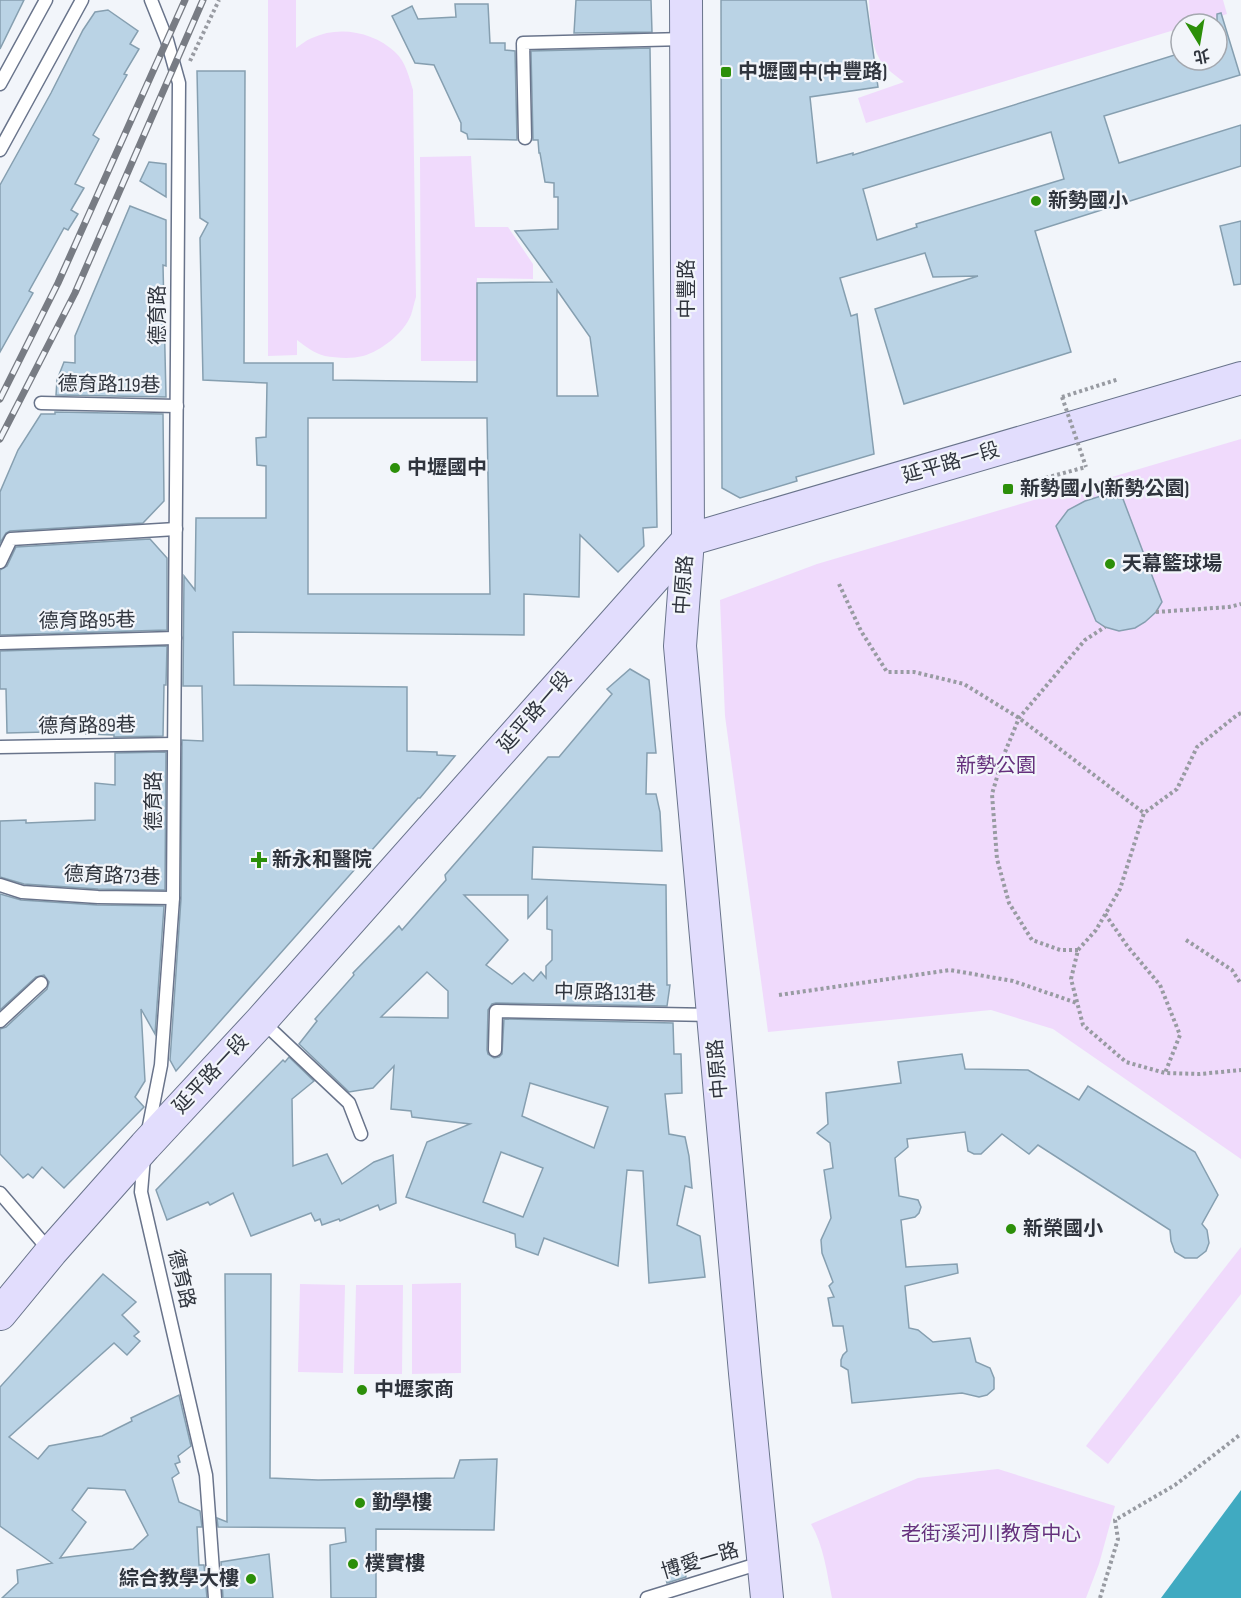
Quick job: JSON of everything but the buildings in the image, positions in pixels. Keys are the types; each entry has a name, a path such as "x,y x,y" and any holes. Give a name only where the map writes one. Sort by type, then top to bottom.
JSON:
{"main road":[{"name":"中豐路","path":"686,0 688,540"},
{"name":"延平路一段","path":"0,1314 51,1252 145,1146 261,1021 688,540 1241,378"},
{"name":"中原路","path":"688,540 680,646 767,1598"}],"lane":[{"path":"0,84 46,0"},
{"path":"0,150 82,0"},
{"name":"德育路","path":"151,0 167,40 179,83 174,898 161,1065 145,1146 141,1192 206,1475 215,1598"},
{"path":"525,138 523,43 686,39"},
{"name":"德育路119巷","path":"41,403 177,406"},
{"path":"0,562 12,539 176,529"},
{"name":"德育路95巷","path":"0,643 175,639"},
{"name":"德育路89巷","path":"0,747 174,744"},
{"name":"德育路73巷","path":"0,885 22,892 98,897 174,898"},
{"path":"0,1021 41,983"},
{"name":"中原路131巷","path":"495,1050 496,1011 713,1015"},
{"path":"261,1021 349,1104 361,1134"},
{"path":"0,1193 51,1252"},
{"name":"博愛一路","path":"648,1598 764,1562"}],"path":[{"path":"179,83 219,0"},
{"path":"1034,481 1086,467 1062,398 1119,379"},
{"path":"839,584 861,631 886,672 914,672 964,684 1019,718 1144,813"},
{"path":"1156,612 1229,607 1241,604"},
{"path":"1078,950 1060,951 1032,940 1009,903 997,859 992,794 1003,757 1019,718 1085,640 1105,627"},
{"path":"1241,713 1197,747 1177,789 1144,813 1120,889 1096,930 1078,950 1071,979 1083,1025 1126,1062 1165,1073 1200,1074 1241,1070"},
{"path":"1105,914 1128,947 1160,985 1180,1035 1165,1073"},
{"path":"1186,940 1232,970 1241,984"},
{"path":"779,994 950,970 1013,981 1077,1004"},
{"path":"1100,1598 1118,1539 1115,1520 1175,1485 1241,1434"}],"green space":[{"path":"268,0 296,0 296,48 322,34 345,31 367,35 387,45 399,56 407,70 413,90 416,297 408,322 397,335 384,346 363,356 344,358 325,356 297,340 297,355 268,356"},
{"path":"869,0 1223,0 1226,12 1169,12 1169,32 866,123 858,98 904,82 880,60 871,31"},
{"path":"471,156 475,227 508,227 533,264 533,279 477,278 477,361 421,361 420,157"},
{"name":"新勢公園","path":"1241,439 1241,1159 1053,1029 991,1010 768,1032 725,716 720,600 817,564"},
{"path":"1241,1247 1241,1294 1108,1464 1086,1446"},
{"path":"461,1283 461,1373 412,1374 412,1284"},
{"path":"300,1284 345,1285 343,1373 298,1372"},
{"path":"356,1285 403,1285 402,1374 354,1374"},
{"name":"老街溪河川教育中心","path":"998,1469 1115,1506 1099,1564 1086,1598 832,1598 822,1551 811,1524 918,1478"}],"water":[{"path":"1241,1490 1241,1598 1161,1598"}],"railway":[{"path":"0,399 58,283 185,0"},
{"path":"0,439 75,293 203,0"}],"place":[{"name":"中壢國中(中豐路)","path":"726,72"},
{"name":"新勢國小","path":"1036,201"},
{"name":"中壢國中","path":"395,468"},
{"name":"新勢國小(新勢公園)","path":"1008,489"},
{"name":"天幕籃球場","path":"1110,564"},
{"name":"新永和醫院","path":"259,860"},
{"name":"新榮國小","path":"1011,1229"},
{"name":"中壢家商","path":"362,1390"},
{"name":"勤學樓","path":"360,1503"},
{"name":"樸實樓","path":"353,1564"},
{"name":"綜合教學大樓","path":"251,1579"}]}
